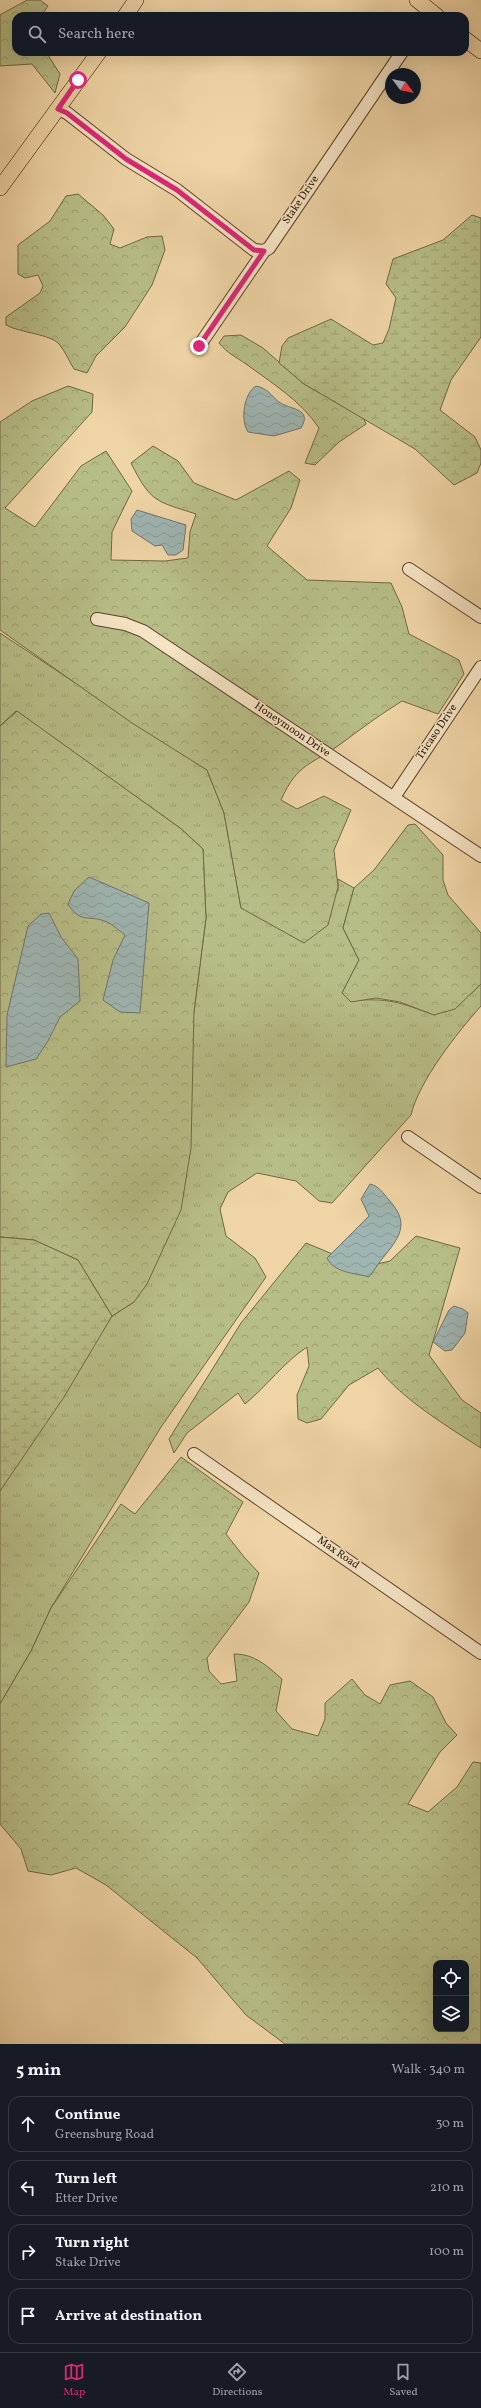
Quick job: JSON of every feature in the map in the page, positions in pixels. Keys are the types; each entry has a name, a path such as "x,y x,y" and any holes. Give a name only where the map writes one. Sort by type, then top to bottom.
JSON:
{"main road":[{"path":"128,12 136,0"},
{"path":"417,0 430,12"},
{"path":"469,42 481,52"},
{"path":"0,188 96,56"}],"street":[{"name":"Stake Drive","path":"199,346 264,251 269,248 399,56"},
{"path":"58,109 67,113 126,159 177,190 254,250 264,251"},
{"path":"409,569 481,617"},
{"name":"Honeymoon Drive","path":"97,619 130,625 144,631 481,856"},
{"name":"Tricaso Drive","path":"394,797 481,667"},
{"path":"408,1137 481,1187"},
{"name":"Max Road","path":"194,1454 481,1653"}],"green space":[{"path":"27,0 40,0 48,6 44,12 12,12 12,56 49,56 60,74 55,93 32,64 0,66 0,15"},
{"path":"78,194 103,215 114,229 110,244 120,248 147,237 162,236 165,250 152,285 125,327 96,356 87,373 74,369 59,344 55,341 6,325 6,317 40,293 43,286 38,275 25,278 18,274 18,245 50,221 66,196"},
{"path":"472,215 481,218 481,337 451,380 440,410 475,437 481,450 481,463 477,473 454,485 415,449 304,384 279,363 282,346 288,338 331,319 373,345 383,343 389,329 396,298 386,284 393,259 443,240"},
{"path":"241,335 263,348 304,384 363,417 366,424 339,442 315,465 305,463 319,428 304,409 295,401 276,385 228,352 219,343 224,336"},
{"path":"68,386 93,394 92,412 5,508 35,527 81,466 106,451 132,491 112,532 111,560 165,561 188,558 190,532 196,514 163,503 156,499 144,486 131,463 153,446 178,461 194,483 236,500 289,471 300,480 291,508 267,546 307,580 391,583 402,607 409,634 459,660 464,674 438,714 402,701 300,771 293,778 287,788 281,800 297,809 324,796 351,810 334,850 338,887 328,925 304,943 241,908 224,813 207,770 132,723 0,630 0,422 32,401"},
{"path":"0,633 207,770 224,813 241,908 338,891 338,879 354,888 343,928 359,960 342,993 351,1001 375,1000 394,1002 434,1015 472,993 481,984 481,1006 450,1043 430,1073 415,1102 411,1115 332,1203 319,1201 296,1181 257,1173 228,1192 220,1209 226,1236 255,1258 266,1277 161,1427 51,1608 31,1651 0,1704 0,1490 112,1316 134,1302 194,1012 206,918 203,849 180,828 16,711 0,726"},
{"path":"17,711 180,828 203,849 206,918 194,1012 191,1148 181,1210 147,1284 134,1302 112,1316 78,1260 34,1240 0,1237 0,726"},
{"path":"415,824 443,855 443,880 448,895 481,933 481,984 455,1009 434,1015 400,1002 376,998 351,1002 342,993 359,960 343,928 354,888 374,870 408,825"},
{"path":"416,1236 460,1248 429,1355 462,1400 481,1413 481,1448 426,1412 400,1391 378,1368 349,1385 321,1419 307,1423 298,1419 297,1395 309,1366 307,1347 290,1360 245,1404 238,1393 187,1433 174,1453 169,1439 241,1323 306,1243 364,1267 390,1261"},
{"path":"0,1237 34,1240 78,1260 112,1316 64,1397 0,1491"},
{"path":"181,1457 243,1502 226,1534 259,1573 249,1602 207,1658 209,1671 221,1684 237,1681 234,1654 254,1658 266,1665 282,1679 276,1711 292,1729 318,1736 325,1719 325,1703 352,1679 365,1695 380,1704 390,1685 410,1681 433,1697 446,1723 457,1735 440,1752 408,1804 428,1812 457,1787 473,1762 481,1763 481,2044 285,2044 246,2015 197,1958 106,1885 76,1868 51,1875 28,1871 21,1849 0,1824 0,1704 31,1651 51,1608 121,1504 135,1514"}],"water":[{"path":"256,386 266,390 284,405 299,410 304,417 301,428 274,436 248,432 244,421 244,407 249,394"},
{"path":"137,510 186,525 183,550 176,555 168,555 162,545 155,546 132,531 131,519"},
{"path":"89,877 149,903 140,1013 120,1012 103,1000 113,960 125,935 107,922 77,915 68,904 74,891"},
{"path":"49,913 61,937 78,959 80,1001 60,1017 48,1041 36,1059 6,1067 7,1015 28,926 41,914"},
{"path":"370,1184 381,1190 396,1209 400,1216 401,1224 400,1231 393,1244 369,1277 340,1270 330,1263 327,1258 369,1216 361,1199"},
{"path":"454,1306 463,1309 468,1313 465,1333 452,1350 445,1351 433,1342 449,1310"}],"route":[{"path":"78,80 58,109 67,113 126,159 177,190 254,250 260,252 264,251 199,346"}]}
